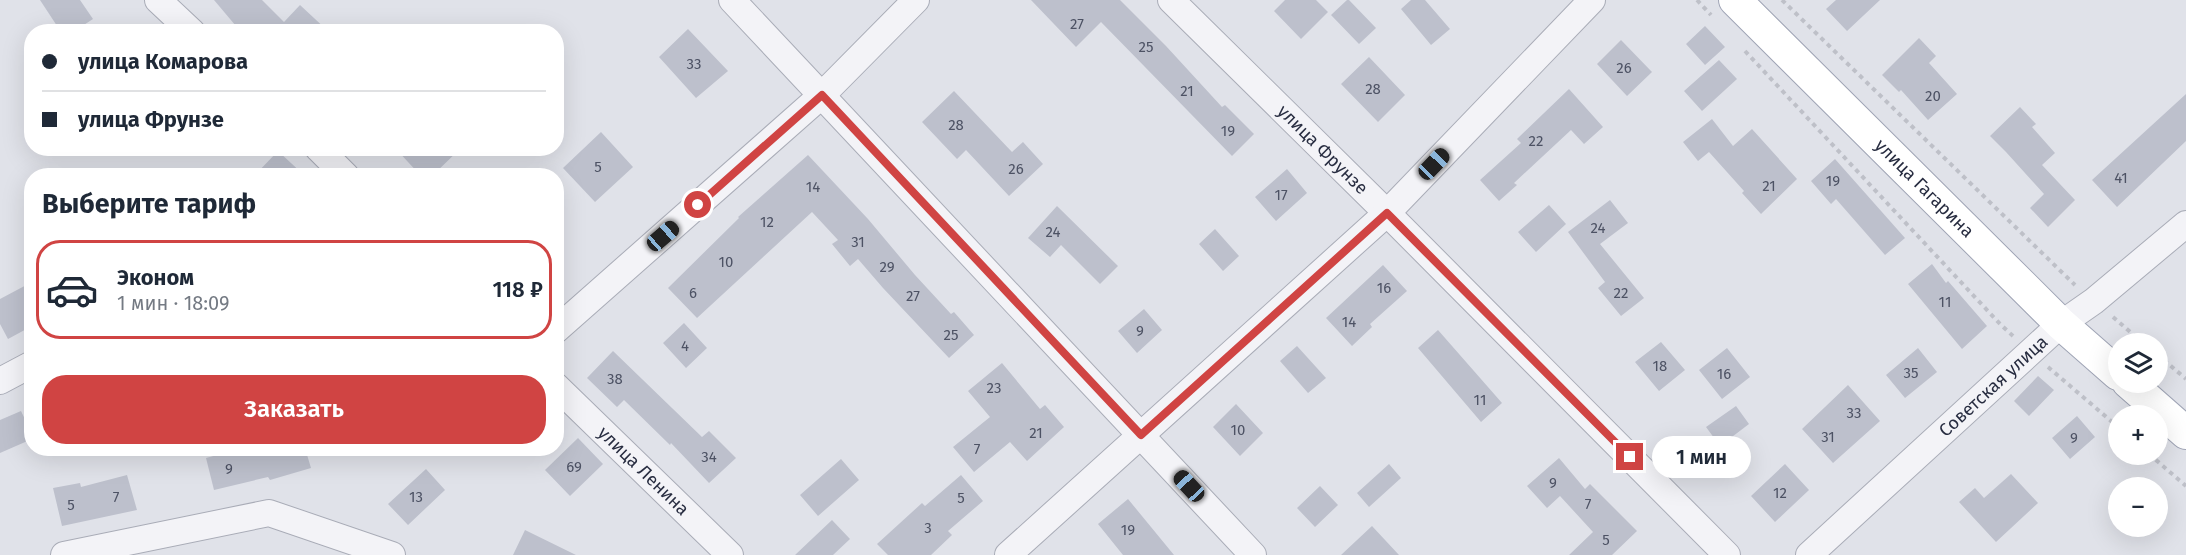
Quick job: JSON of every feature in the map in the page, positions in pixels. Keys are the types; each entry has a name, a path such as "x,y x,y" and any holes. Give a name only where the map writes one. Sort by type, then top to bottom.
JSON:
{"main road":[{"name":"улица Гагарина","path":"1724,9 2108,365"},
{"path":"2141,393 2186,433"}],"street":[{"path":"158,0 184,24"},
{"path":"732,0 1254,555"},
{"path":"564,323 822,95 916,0"},
{"name":"улица Фрунзе","path":"1171,0 1387,213 1727,555"},
{"path":"1008,555 1387,213 1592,0"},
{"path":"326,156 338,168"},
{"name":"Советская улица","path":"1809,555 2061,324 2094,301 2186,224"},
{"path":"0,381 24,368"},
{"name":"улица Ленина","path":"564,394 730,555"},
{"path":"64,555 269,513 392,555"}],"path":[{"path":"1697,0 1724,9"},
{"path":"1782,0 2064,275 2131,333"},
{"path":"1737,43 2001,325 2108,418"},
{"path":"2168,363 2186,379"},
{"path":"2162,465 2186,486"}],"building":[{"path":"40,0 80,0 93,19 85,24 56,24"},
{"path":"214,0 262,0 284,22 300,5 320,24 234,24"},
{"path":"1031,0 1120,0 1222,107 1225,105 1254,134 1232,156 1101,22 1076,47"},
{"path":"1285,0 1316,0 1328,12 1301,39 1274,11"},
{"path":"1347,0 1376,28 1359,44 1331,15"},
{"path":"1411,0 1425,0 1450,29 1431,45 1401,9"},
{"path":"1836,0 1880,0 1847,31 1826,9"},
{"path":"1705,26 1725,47 1705,65 1686,44"},
{"path":"688,29 728,71 696,98 659,57"},
{"path":"1919,38 1936,56 1929,63 1957,94 1928,120 1901,90 1899,92 1882,75"},
{"path":"1621,40 1652,72 1627,96 1597,64"},
{"path":"1369,57 1405,95 1378,122 1341,84"},
{"path":"1719,60 1737,79 1702,111 1684,91"},
{"path":"1569,89 1603,127 1584,144 1571,130 1514,183 1517,185 1499,201 1480,180 1521,143 1517,139"},
{"path":"954,91 1012,152 1023,142 1043,164 1009,196 966,150 957,159 922,122"},
{"path":"2186,94 2186,141 2117,207 2092,180"},
{"path":"2020,107 2036,124 2032,127 2055,153 2042,165 2075,200 2048,227 2030,208 2044,194 1990,136"},
{"path":"1712,119 1733,146 1752,129 1797,179 1761,214 1709,152 1698,161 1683,142"},
{"path":"601,132 633,167 595,202 563,168"},
{"path":"808,155 868,219 915,275 951,314 954,312 974,335 949,358 858,259 850,266 832,244 838,240 812,212 697,318 668,288 738,217"},
{"path":"273,156 283,156 296,168 262,168"},
{"path":"402,156 453,156 440,168 414,168"},
{"path":"1835,159 1905,238 1885,255 1836,199 1831,204 1811,181"},
{"path":"1287,169 1307,193 1276,221 1255,197"},
{"path":"1610,200 1628,223 1600,244 1644,298 1621,316 1598,288 1605,282 1568,232"},
{"path":"1549,205 1566,224 1536,252 1518,232"},
{"path":"1057,206 1118,266 1100,284 1061,245 1050,257 1028,238"},
{"path":"1215,229 1239,256 1223,271 1199,244"},
{"path":"1932,264 1946,283 1948,281 1987,326 1962,349 1908,284"},
{"path":"1383,265 1407,291 1370,324 1372,327 1352,346 1326,318"},
{"path":"24,286 24,330 8,339 0,324 0,299"},
{"path":"1144,309 1162,330 1137,353 1118,331"},
{"path":"684,323 707,348 686,368 663,343"},
{"path":"1438,330 1502,403 1481,422 1418,348"},
{"path":"1661,342 1685,370 1659,391 1635,362"},
{"path":"1297,346 1326,378 1308,393 1280,361"},
{"path":"1727,348 1750,377 1722,399 1699,370"},
{"path":"1918,348 1937,372 1905,398 1886,375"},
{"path":"613,351 702,437 709,431 736,458 709,483 671,443 670,445 624,400 617,407 587,378"},
{"path":"1002,363 1040,409 1045,405 1064,427 1027,461 1010,442 974,472 953,447 990,417 968,391"},
{"path":"2038,376 2054,390 2029,416 2014,401"},
{"path":"1848,385 1880,421 1833,463 1802,429"},
{"path":"1236,404 1263,433 1240,456 1213,427"},
{"path":"1736,406 1749,424 1720,446 1706,427"},
{"path":"21,411 24,417 24,442 0,453 0,420"},
{"path":"2077,416 2095,437 2070,459 2052,438"},
{"path":"578,438 603,464 570,496 545,470 559,456 564,456 564,452"},
{"path":"213,456 307,456 311,468 270,480 268,477 214,490 206,458"},
{"path":"1559,458 1585,489 1590,484 1637,531 1612,555 1569,555 1593,532 1560,496 1547,508 1527,486"},
{"path":"841,459 859,480 818,516 800,495"},
{"path":"1389,464 1401,478 1369,507 1357,493"},
{"path":"1785,464 1809,490 1775,522 1751,496"},
{"path":"426,469 445,490 408,525 388,504"},
{"path":"2011,474 2038,503 1996,542 1959,502 1975,488 1984,498"},
{"path":"127,475 137,510 62,526 53,488 80,483 81,487"},
{"path":"961,475 983,501 948,531 952,535 931,555 888,555 877,544 922,503 925,506"},
{"path":"1320,486 1338,505 1315,527 1297,508"},
{"path":"1128,499 1174,555 1123,555 1098,524"},
{"path":"832,520 850,539 833,555 795,555"},
{"path":"1372,526 1399,555 1341,555"},
{"path":"525,530 576,555 513,555"}],"route":[{"path":"698,205 822,95 1141,435 1387,213 1630,457"}]}
